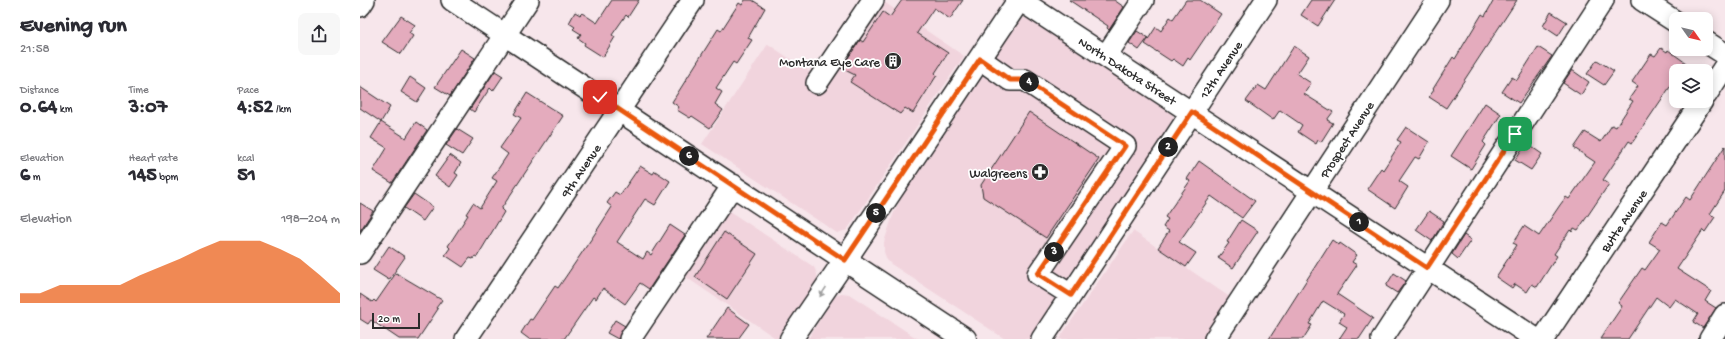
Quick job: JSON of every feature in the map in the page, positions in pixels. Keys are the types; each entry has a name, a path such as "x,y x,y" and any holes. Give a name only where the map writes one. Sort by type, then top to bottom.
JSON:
{"main road":[{"path":"791,339 1019,0"},
{"path":"845,260 962,338"}],"street":[{"path":"360,6 364,0"},
{"path":"452,0 733,184 845,260"},
{"path":"360,253 528,0"},
{"name":"9th Avenue","path":"466,339 693,0"},
{"path":"817,82 873,0"},
{"name":"North Dakota Street","path":"1019,0 1192,112 1536,339"},
{"path":"1106,56 1144,0"},
{"name":"12th Avenue","path":"1042,339 1266,0"},
{"name":"Prospect Avenue","path":"1215,339 1438,0"},
{"path":"1382,339 1603,0"},
{"path":"1642,0 1669,17"},
{"path":"1713,46 1725,54"},
{"path":"980,59 1010,80 1025,80 1125,146 1038,274 1071,295"},
{"path":"1713,84 1725,66"},
{"name":"Butte Avenue","path":"1543,339 1697,108"},
{"path":"630,339 733,184"},
{"path":"1710,339 1725,315"}],"shaded area":[{"path":"881,0 964,56 847,230 837,233 702,144 768,44 823,81"},
{"path":"1019,19 1030,19 1169,112 1173,115 1174,121 1173,127 1030,339 1005,339 891,264 887,260 884,252 884,242 893,215 907,186 1015,24"},
{"path":"723,207 814,267 817,274 817,280 777,339 668,265"},
{"path":"1133,231 1231,298 1203,339 1059,339"},
{"path":"842,293 849,294 918,339 808,339 834,297"}],"building":[{"path":"612,0 639,0 628,17 626,15 612,35 615,37 603,57 584,45 585,43 578,38 581,34 573,29 575,27 569,23 575,12 580,15 582,13 597,23"},
{"path":"745,0 752,0 765,8 748,38 752,40 736,64 733,62 716,88 722,92 715,104 723,110 710,128 692,116 690,118 677,110 679,107 672,102 718,29 721,31 739,3 742,5"},
{"name":"Montana Eye Care","path":"902,0 963,0 950,19 934,8 917,33 948,53 935,73 937,75 913,113 905,108 900,114 850,82 855,75 841,68 860,40 863,42 883,12 890,17"},
{"path":"1069,0 1114,0 1124,7 1109,30 1107,28 1108,26"},
{"path":"1186,0 1200,0 1221,14 1190,60 1188,58 1183,66 1173,59 1171,61 1145,44 1156,27 1161,31 1170,17 1173,19"},
{"path":"1311,0 1335,0 1318,26 1301,15"},
{"path":"1494,0 1517,0 1446,108 1429,97 1453,57 1455,59 1482,14 1485,16"},
{"path":"1551,12 1567,22 1558,36 1543,26"},
{"path":"401,16 415,25 409,33 413,36 401,54 382,42"},
{"path":"1137,31 1148,38 1139,50 1129,43"},
{"path":"1294,46 1309,56 1297,74 1311,83 1304,94 1333,112 1327,120 1333,123 1321,142 1318,140 1316,144 1298,132 1302,125 1280,110 1273,120 1246,101 1258,85 1266,90"},
{"path":"1538,47 1552,56 1519,103 1502,92 1512,77 1517,80"},
{"path":"1661,48 1667,52 1669,51 1669,56 1676,56 1686,63 1669,64 1669,88 1632,143 1629,141 1603,180 1609,184 1578,230 1574,228 1572,232 1570,230 1554,254 1557,256 1537,287 1532,284 1527,292 1515,284 1512,288 1496,277 1517,245 1513,243 1524,226 1539,236 1566,197 1569,199 1595,162 1574,148 1585,132 1601,142 1612,125 1616,127 1633,101 1629,99 1638,86 1632,82 1651,54 1655,56"},
{"path":"461,49 475,58 450,96 435,87"},
{"path":"1597,60 1614,71 1604,85 1587,74"},
{"path":"1572,70 1589,82 1581,95 1563,83"},
{"path":"495,71 503,76 493,91 490,88 474,112 470,109"},
{"path":"410,77 426,88 417,102 401,92"},
{"path":"360,87 390,107 381,122 360,108"},
{"path":"527,93 563,116 501,209 504,212 477,257 475,256 473,259 470,258 463,267 445,255 450,248 448,246 468,215 466,214 473,203 480,208 497,181 492,178 508,154 500,148 521,118 514,114"},
{"path":"1485,103 1501,114 1483,142 1486,145 1471,169 1451,156"},
{"name":"Walgreens","path":"1029,112 1099,159 1046,238 983,197 981,185"},
{"path":"381,122 406,138 416,122 427,130 392,183 373,171 387,148 371,138"},
{"path":"1406,127 1429,142 1419,159 1415,157 1399,181 1408,187 1395,208 1367,189 1381,168 1383,170 1401,142 1397,140"},
{"path":"457,129 473,139 462,155 446,145"},
{"path":"1526,143 1542,154 1531,170 1515,160"},
{"path":"1725,146 1725,191 1710,214 1715,217 1705,232 1703,230 1677,269 1711,291 1705,301 1716,308 1703,328 1693,322 1698,314 1675,299 1669,307 1656,297 1628,339 1600,339 1622,306 1618,303 1642,268 1645,270 1660,249 1649,242 1662,222 1667,225 1686,197 1690,200"},
{"path":"450,155 461,163 455,173 458,175 450,187 435,176"},
{"path":"1199,161 1255,201 1242,218 1211,196 1179,242 1196,253 1186,267 1158,248 1169,231 1163,227 1168,219 1165,217 1190,181 1187,179"},
{"path":"640,166 653,174 655,171 670,181 655,205 645,199 617,242 643,259 647,252 651,255 670,225 685,235 649,289 640,283 625,304 603,288 596,299 593,297 564,339 529,339 521,333 530,319 532,320 555,286 558,288 594,235 612,207 607,203 615,192 620,195"},
{"path":"414,194 433,207 423,221 404,208"},
{"path":"360,203 373,211 360,231"},
{"path":"1429,211 1444,221 1432,241 1416,230"},
{"path":"1241,220 1258,231 1233,268 1218,258 1229,243 1227,242"},
{"path":"724,232 757,254 727,299 695,277"},
{"path":"1464,235 1471,240 1458,259 1452,254"},
{"path":"1332,240 1339,245 1340,243 1357,255 1352,262 1357,265 1337,294 1373,318 1359,339 1339,339 1347,327 1339,322 1344,314 1323,301 1309,324 1312,325 1303,339 1269,339"},
{"path":"389,246 405,257 389,280 373,270"},
{"path":"396,273 442,300 436,308 438,309 418,339 399,339 371,320 368,324 360,319 360,294 372,302 374,300 376,302"},
{"path":"1394,273 1406,281 1397,293 1386,286"},
{"path":"727,308 749,324 738,339 706,339"},
{"path":"615,320 625,326 618,339 607,333"}],"place":[{"name":"Montana Eye Care","path":"893,61"},
{"name":"Walgreens","path":"1040,172"}],"route":[{"path":"600,97 733,184 845,260 980,59 1010,80 1025,80 1125,146 1038,274 1071,295 1192,112 1427,268 1515,134"}]}
